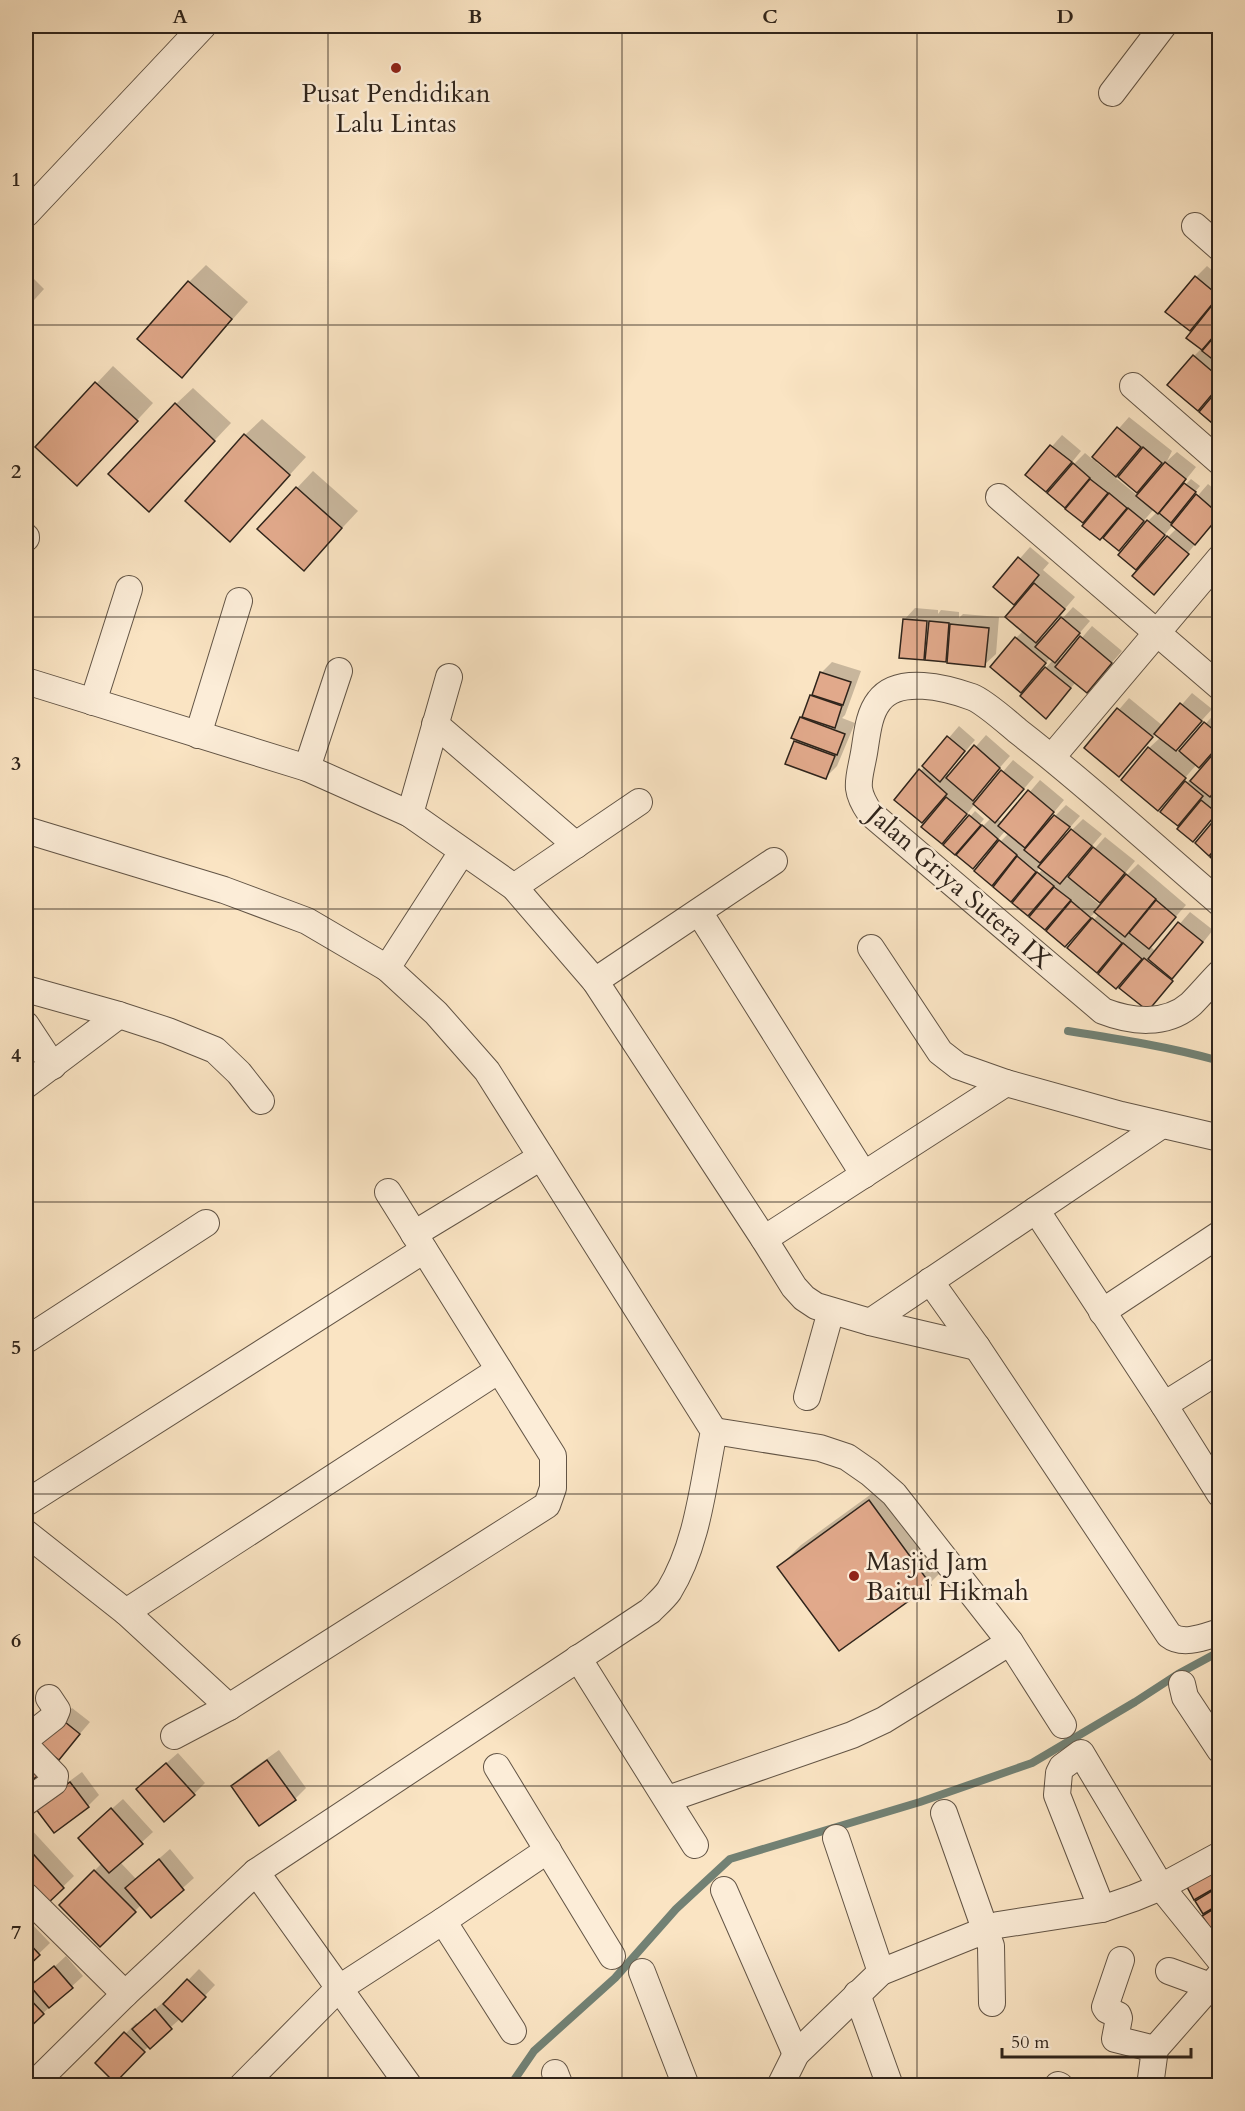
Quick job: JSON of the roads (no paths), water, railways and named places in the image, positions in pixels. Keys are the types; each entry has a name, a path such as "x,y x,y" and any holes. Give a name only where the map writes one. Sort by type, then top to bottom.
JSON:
{"street":[{"path":"26,214 203,26"},
{"path":"1112,93 1163,26"},
{"path":"1195,226 1220,248"},
{"path":"1133,386 1220,462"},
{"path":"999,497 1220,687"},
{"path":"1052,757 1220,558"},
{"path":"93,702 129,589"},
{"path":"198,735 238,601"},
{"path":"307,768 339,671"},
{"path":"410,814 449,677"},
{"path":"26,681 307,768 410,814 514,887 596,981 794,1287 804,1298 816,1306 831,1311 977,1347"},
{"name":"Jalan Griya Sutera IX","path":"1220,903 1052,757 974,698 924,685 903,686 888,692 879,701 871,717 858,784 860,798 870,813 1103,1011 1121,1018 1159,1020 1189,1005 1220,973"},
{"path":"435,724 576,845"},
{"path":"514,887 639,802"},
{"path":"26,830 224,890 307,921 387,968 436,1013 487,1071 714,1431 694,1530 680,1569 668,1592 650,1611 256,1872 125,1994 31,2077"},
{"path":"387,968 462,852"},
{"path":"596,981 774,861"},
{"path":"699,912 864,1175"},
{"path":"871,948 940,1052 958,1066 1006,1083 1121,1115 1220,1138"},
{"path":"26,989 119,1015 215,1050 261,1101"},
{"path":"26,1085 119,1015"},
{"path":"26,1025 53,1066"},
{"path":"764,1239 1006,1083"},
{"path":"870,1322 1162,1125"},
{"path":"26,1503 419,1242 541,1157"},
{"path":"174,1736 229,1707 547,1505 553,1488 553,1456 388,1192"},
{"path":"1036,1210 1220,1494"},
{"path":"26,1340 206,1223"},
{"path":"1102,1312 1220,1234"},
{"path":"930,1281 977,1347 1168,1635 1173,1639 1187,1641 1220,1632"},
{"path":"807,1397 831,1311"},
{"path":"126,1612 499,1370"},
{"path":"1164,1405 1220,1370"},
{"path":"714,1431 820,1448 847,1458 870,1473 894,1494 1010,1642 1063,1725"},
{"path":"26,1533 126,1612 229,1707"},
{"path":"668,1799 852,1735 884,1720 1010,1642"},
{"path":"578,1658 695,1845"},
{"path":"1182,1684 1185,1697 1220,1750"},
{"path":"26,1739 54,1717 57,1710 49,1698"},
{"path":"26,1746 55,1776 54,1782 26,1802"},
{"path":"1102,1909 1057,1795 1059,1773 1062,1767 1081,1753 1161,1887 1220,1960"},
{"path":"497,1767 612,1956"},
{"path":"944,1813 993,1957 992,2003"},
{"path":"836,1838 881,1972"},
{"path":"243,2085 338,1989 548,1850"},
{"path":"780,2085 796,2054 881,1972 998,1925 1102,1909 1161,1887 1220,1855"},
{"path":"256,1872 409,2085"},
{"path":"724,1890 796,2054"},
{"path":"26,1896 125,1994"},
{"path":"443,1921 513,2031"},
{"path":"1121,1960 1105,2007 1119,2018 1115,2039 1155,2049"},
{"path":"1150,2085 1155,2049 1215,1981 1169,1971"},
{"path":"642,1972 686,2085"},
{"path":"857,1994 890,2085"}],"waterway":[{"path":"1068,1031 1163,1047 1220,1061"},
{"path":"510,2086 534,2051 615,1978 676,1909 730,1859 920,1802 1032,1763 1178,1674 1215,1654 1220,1654"}],"place":[{"name":"Pusat Pendidikan Lalu Lintas","path":"396,68"},
{"name":"Masjid Jam Baitul Hikmah","path":"854,1576"}]}
